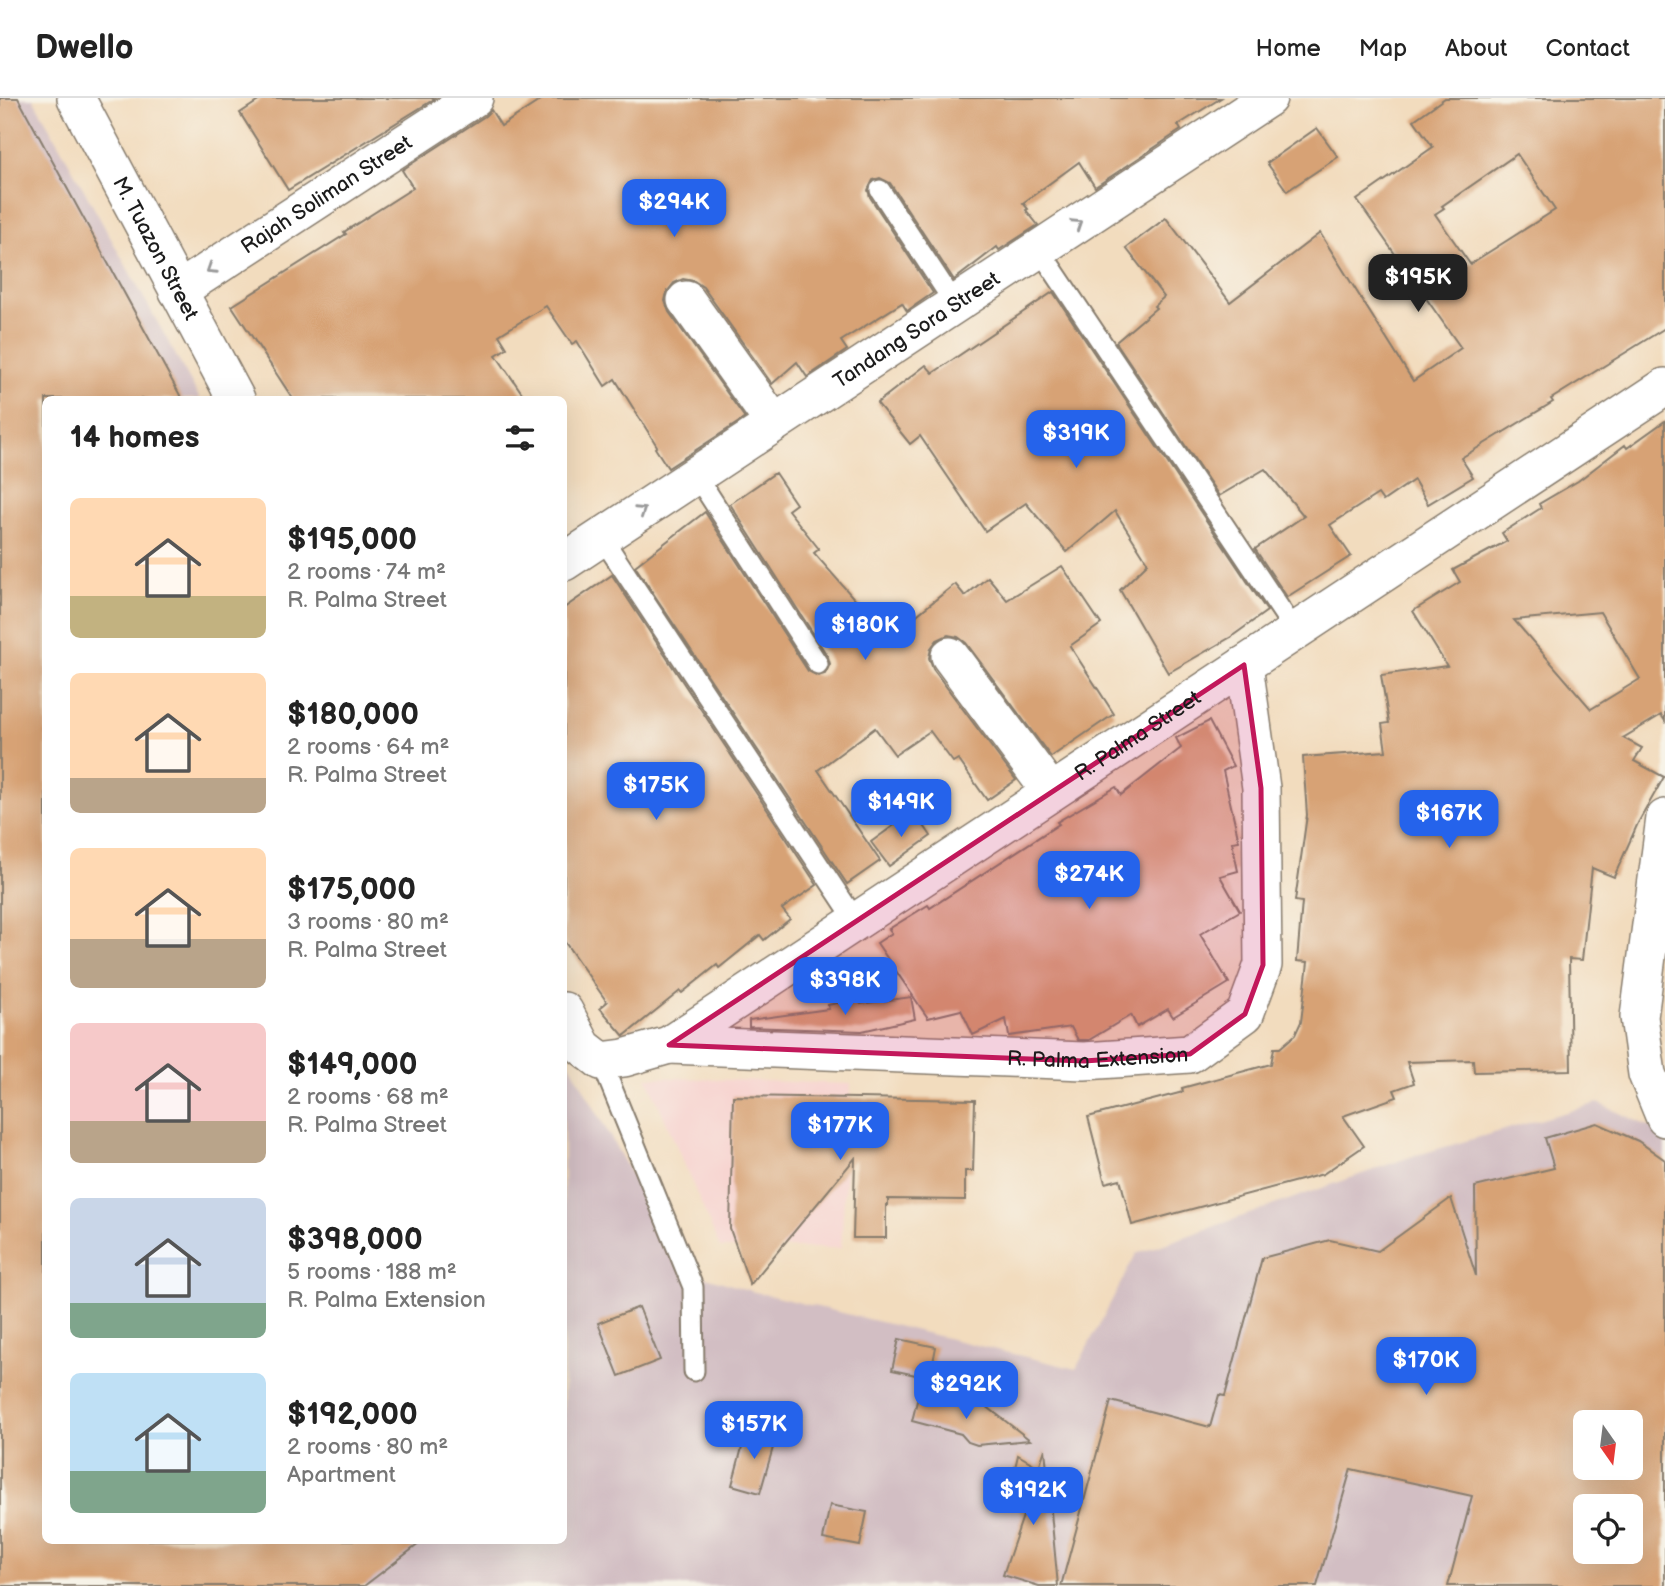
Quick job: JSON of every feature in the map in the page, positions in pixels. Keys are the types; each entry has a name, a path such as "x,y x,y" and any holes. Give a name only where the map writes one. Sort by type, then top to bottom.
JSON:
{"street":[{"name":"M. Tuazon Street","path":"76,98 234,396"},
{"name":"Rajah Soliman Street","path":"178,291 474,98"},
{"name":"Tandang Sora Street","path":"567,560 1268,98"},
{"path":"686,300 774,423"},
{"name":"R. Palma Street","path":"601,1061 624,1058 669,1045 1665,387"},
{"path":"950,656 1051,792"},
{"name":"R. Palma Extension","path":"669,1045 1084,1061 1190,1054 1245,1014 1263,965 1261,788 1244,665"},
{"path":"1665,818 1639,1017 1647,1074 1665,1118"},
{"path":"567,1017 583,1048 601,1061"}],"lane":[{"path":"880,190 955,304"},
{"path":"1039,249 1295,631"},
{"path":"696,475 818,664"},
{"path":"601,536 856,921"},
{"path":"601,1061 693,1287 694,1371"}],"highlighted area":[{"path":"1244,665 1261,788 1263,965 1245,1014 1190,1054 1084,1061 669,1045"}],"shaded area":[{"path":"0,98 33,98 198,396 42,396 42,1544 567,1544 567,1058 684,1270 751,1291 1076,1369 1136,1254 1410,1157 1598,1103 1665,1134 1665,1586 0,1586"},
{"path":"647,1077 851,1084 841,1248 720,1248"}],"building":[{"path":"0,98 18,98 180,396 42,396 42,1544 419,1544 364,1586 0,1586"},
{"path":"263,98 436,98 288,190 240,113"},
{"path":"544,98 1221,98 1178,125 1181,130 1095,187 1079,162 1023,203 1038,225 999,250 997,247 954,280 890,183 880,178 873,180 868,190 870,197 933,293 907,311 902,303 841,341 847,350 807,377 797,362 772,384 703,287 694,281 683,279 674,283 667,292 665,301 669,312 745,418 668,468 615,379 605,386 577,341 572,344 546,306 499,335 507,348 496,355 524,396 291,396 232,306 413,188 402,170 491,110 501,126"},
{"path":"1445,98 1665,98 1665,328 1551,399 1553,402 1461,458 1473,477 1428,504 1414,480 1383,501 1378,494 1330,525 1351,556 1287,597 1255,549 1304,516 1265,469 1219,496 1116,342 1156,308 1154,306 1164,297 1126,248 1166,218 1230,302 1320,233 1413,381 1461,348 1357,200 1433,147 1414,120","holes":["1517,154 1555,210 1470,264 1435,214 1444,208 1442,206"]},
{"path":"1317,128 1338,157 1287,191 1267,163"},
{"path":"1053,292 1267,611 1231,637 1168,673 1120,590 1148,563 1115,511 1067,552 1026,503 985,531 920,436 910,444 877,403 926,365 933,373"},
{"path":"1665,421 1665,721 1661,715 1623,738 1642,748 1634,761 1664,777 1638,823 1614,877 1592,868 1582,960 1569,959 1571,1070 1474,1072 1473,1060 1407,1062 1414,1083 1394,1090 1397,1097 1343,1116 1364,1146 1323,1174 1132,1225 1120,1179 1105,1183 1088,1117 1183,1092 1182,1088 1271,1064 1274,1048 1280,1048 1295,1035 1301,1022 1308,962 1297,961 1302,902 1295,901 1307,815 1303,757 1386,751 1382,724 1389,723 1381,675 1447,666 1413,611 1460,582 1453,570 1507,541 1502,533 1541,508 1539,504 1578,481 1625,445 1627,448","holes":["1600,612 1640,679 1591,709 1514,620"]},
{"path":"775,473 796,504 788,510 819,549 814,553 878,626 904,606 913,618 955,584 965,596 988,577 1007,600 1062,566 1101,624 1070,646 1114,714 1051,757 966,643 958,637 948,635 937,640 931,648 929,658 933,669 1016,780 987,800 958,759 953,762 930,731 895,755 875,728 818,770 880,861 847,884 635,566 705,512 808,671 818,676 825,674 830,664 828,657 730,504"},
{"path":"612,575 817,885 782,909 790,919 764,940 760,935 719,968 717,965 682,993 680,991 624,1036 600,1008 607,1002 567,945 567,606"},
{"path":"1209,721 1233,766 1223,771 1239,841 1232,842 1238,871 1220,876 1240,911 1200,934 1229,983 1173,1017 1168,1009 1137,1027 1131,1015 1089,1040 1078,1040 1071,1027 1009,1036 1006,1019 973,1035 961,1010 928,1018 877,943 892,933 889,929 928,905 930,908 1059,824 1057,822 1116,787 1121,795 1181,748 1176,738"},
{"path":"914,811 931,836 889,866 871,842"},
{"path":"911,997 915,1019 862,1031 749,1027 749,1020 829,1009 828,1005 856,999 861,1004"},
{"path":"733,1096 975,1100 973,1171 965,1171 965,1200 888,1199 886,1238 853,1238 855,1158 750,1285 730,1229"},
{"path":"1597,1123 1638,1141 1665,1160 1665,1586 1448,1586 1472,1496 1351,1469 1317,1586 1061,1586 1111,1401 1210,1427 1219,1395 1225,1396 1262,1258 1330,1240 1378,1251 1451,1198 1476,1276 1475,1187 1554,1168 1545,1138"},
{"path":"639,1307 660,1360 619,1376 598,1323"},
{"path":"899,1339 936,1347 930,1378 892,1370"},
{"path":"919,1393 964,1406 986,1406 1030,1440 977,1445 968,1442 961,1434 912,1421"},
{"path":"747,1429 776,1437 760,1493 732,1485"},
{"path":"1045,1449 1058,1586 1039,1586 1003,1575 1023,1516 1011,1499 1010,1489 1018,1455 1039,1467"},
{"path":"830,1505 867,1512 860,1546 823,1539"}]}
